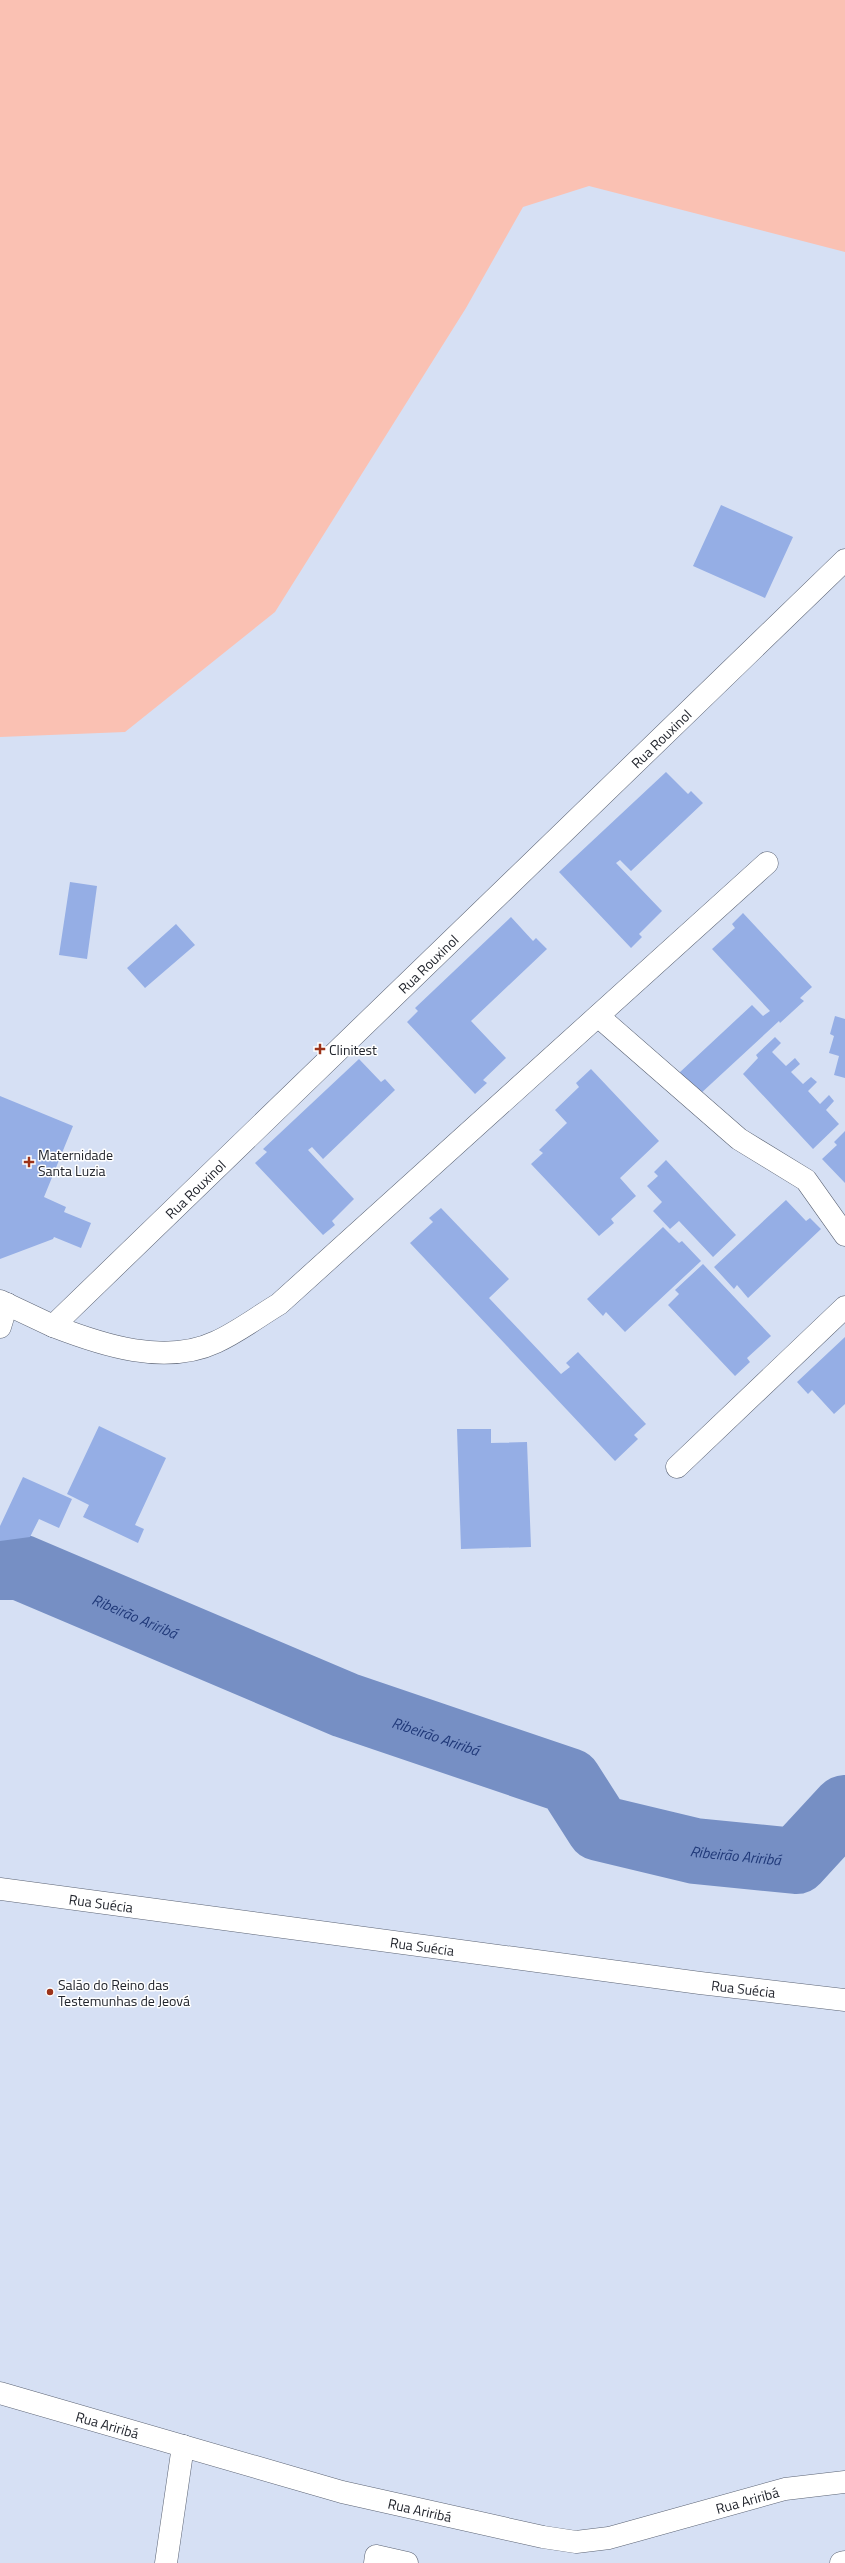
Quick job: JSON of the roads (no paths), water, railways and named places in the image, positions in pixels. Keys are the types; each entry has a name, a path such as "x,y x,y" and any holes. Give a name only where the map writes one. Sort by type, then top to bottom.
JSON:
{"street":[{"name":"Rua Rouxinol","path":"53,1326 845,560"},
{"path":"0,1327 3,1303 53,1326 91,1341 124,1348 162,1352 191,1351 217,1342 279,1304 768,863"},
{"path":"598,1016 739,1139 806,1180 845,1235"},
{"path":"677,1467 845,1307"},
{"name":"Rua Suécia","path":"0,1889 700,1983 845,2000"},
{"name":"Rua Ariribá","path":"0,2393 350,2494 535,2536 576,2542 608,2538 785,2489 845,2482"},
{"path":"166,2563 183,2446"},
{"path":"374,2563 376,2556 407,2563"},
{"path":"841,2563 845,2562"}],"waterway":[{"name":"Ribeirão Ariribá","path":"0,1567 20,1567 345,1705 569,1781 599,1828 695,1851 796,1861 845,1808"}],"place":[{"name":"Clinitest","path":"320,1049"},
{"name":"Maternidade Santa Luzia","path":"29,1162"},
{"name":"Salão do Reino das Testemunhas de Jeová","path":"50,1992"}]}
